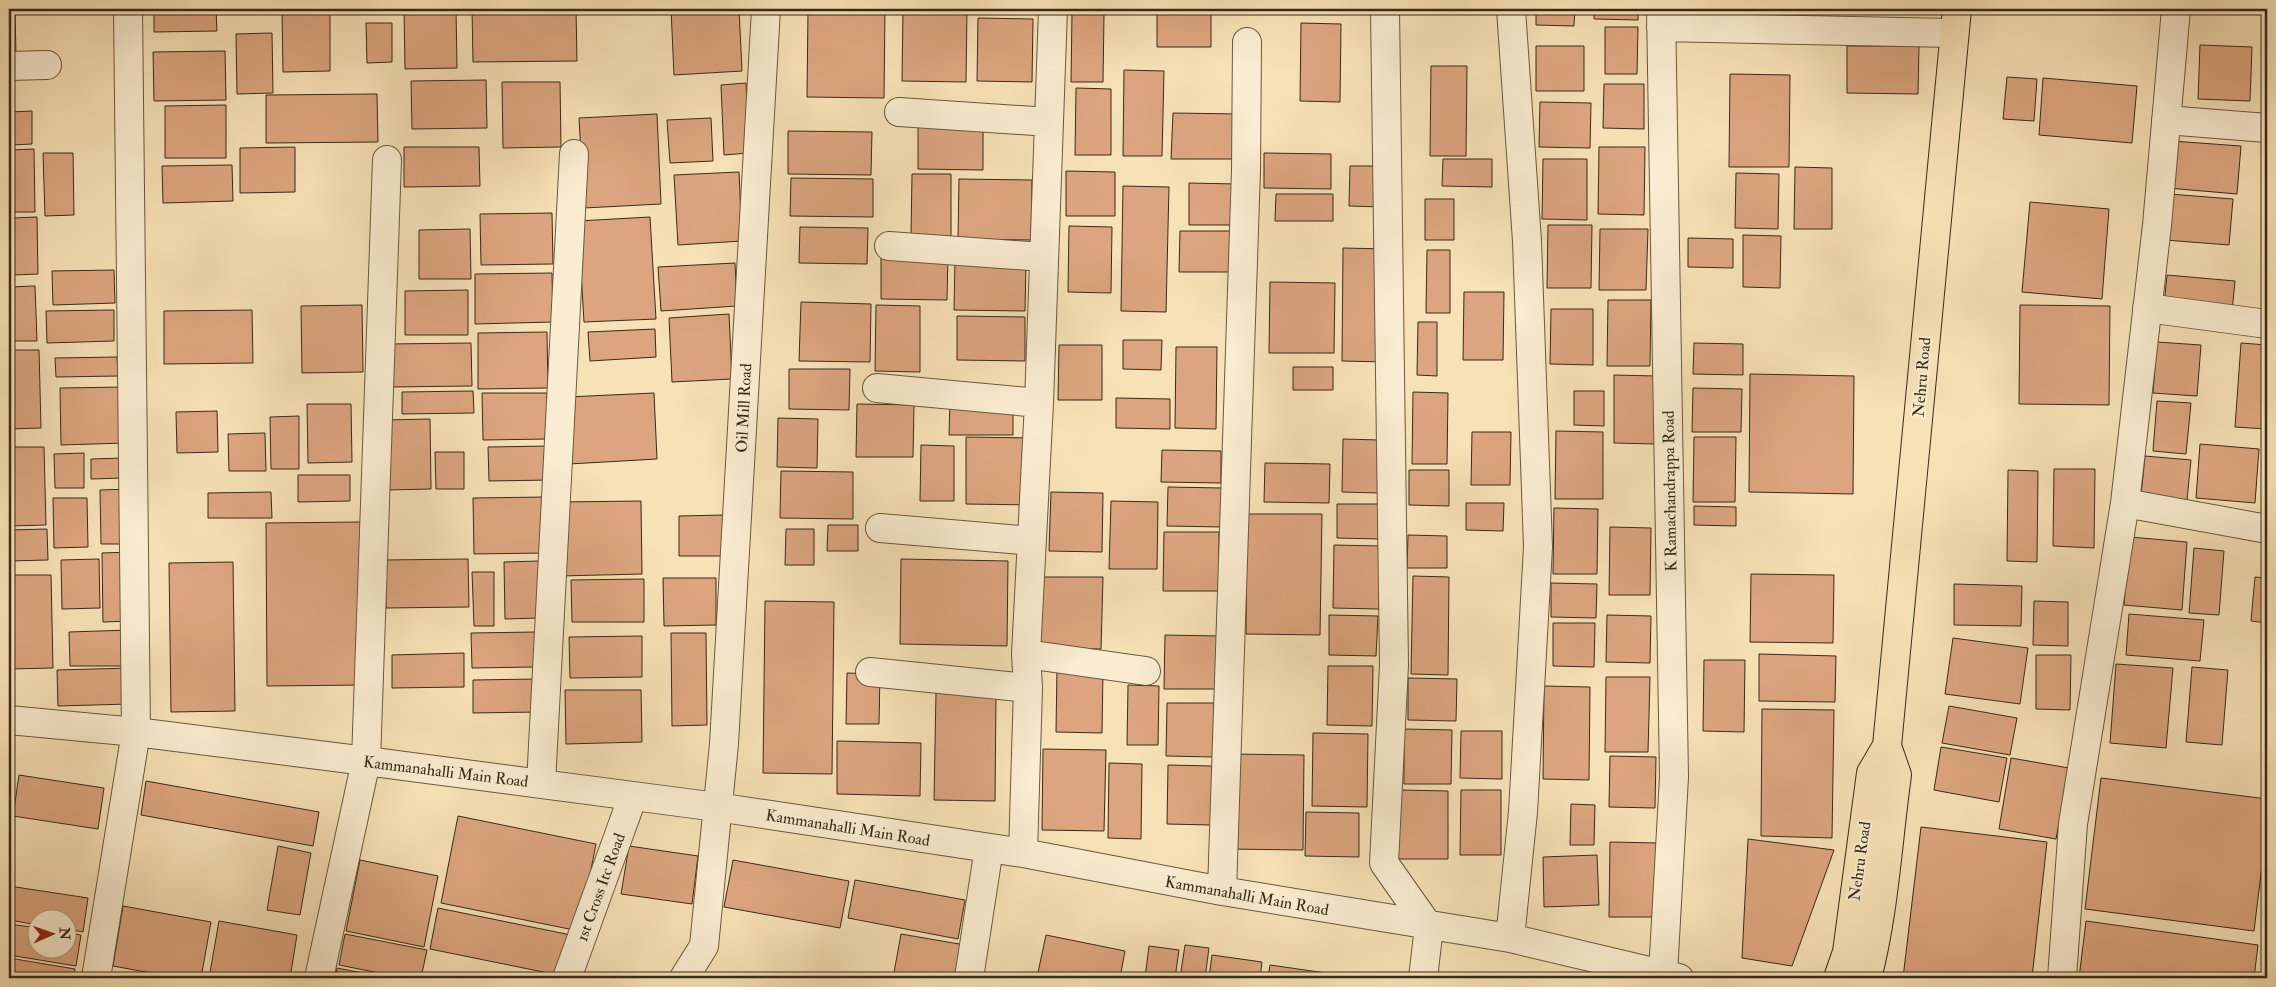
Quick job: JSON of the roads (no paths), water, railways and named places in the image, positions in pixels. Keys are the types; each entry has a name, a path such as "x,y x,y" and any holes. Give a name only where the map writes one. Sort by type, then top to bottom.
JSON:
{"main road":[{"name":"Nehru Road","path":"1867,978 1883,887 1897,775 1887,746 1955,21"},
{"name":"Nehru Road","path":"1838,978 1847,952 1871,773 1887,746"}],"street":[{"path":"96,978 136,732 128,9"},
{"name":"Oil Mill Road","path":"684,978 704,946 724,744 766,9"},
{"path":"1023,853 1028,688 1026,654 1039,403 1053,9"},
{"path":"1385,9 1394,665 1384,863 1429,927 1423,978"},
{"path":"1510,938 1523,812 1538,547 1527,241 1511,9"},
{"path":"2062,978 2073,824 2126,503 2176,9"},
{"path":"1661,18 1955,21"},
{"name":"K Ramachandrappa Road","path":"1661,18 1674,777 1671,976"},
{"path":"1222,891 1246,180 1247,42"},
{"path":"9,66 47,65"},
{"path":"900,112 1049,122"},
{"path":"2166,120 2267,128"},
{"path":"541,784 574,154"},
{"path":"319,978 366,761 387,160"},
{"path":"889,246 1043,257"},
{"path":"2147,308 2267,324"},
{"path":"877,388 1039,403"},
{"path":"2126,503 2267,529"},
{"path":"880,528 1032,541"},
{"path":"1026,654 1146,671"},
{"path":"870,672 1028,688"},
{"name":"Kammanahalli Main Road","path":"9,720 136,732 717,807 1023,853 1222,891 1429,927 1510,938 1671,976"},
{"name":"1st Cross Itc Road","path":"567,978 633,796"},
{"path":"969,978 988,848"}]}
